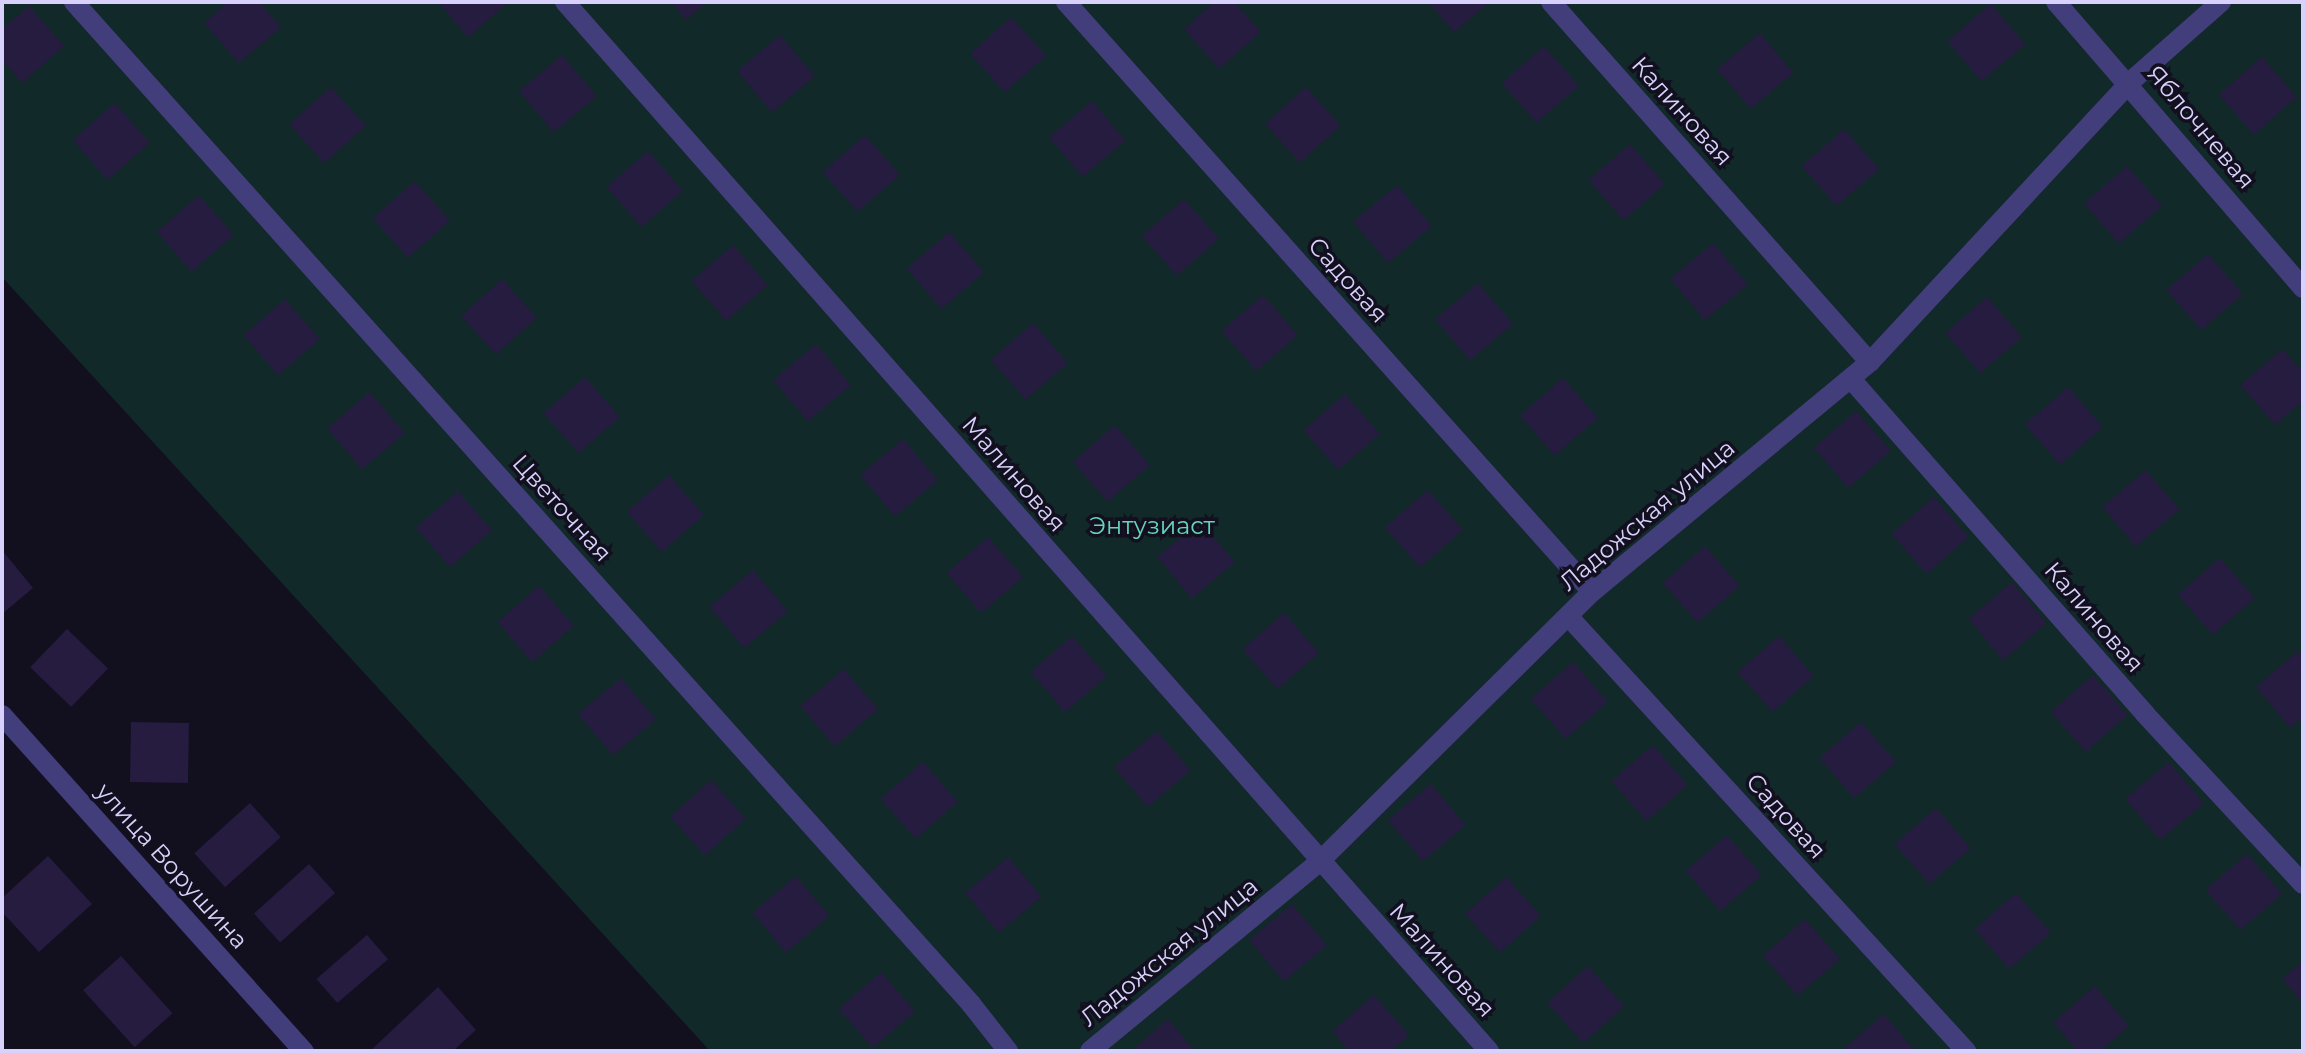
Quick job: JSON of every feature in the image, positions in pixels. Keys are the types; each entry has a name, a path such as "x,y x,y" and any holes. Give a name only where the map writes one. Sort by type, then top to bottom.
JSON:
{"street":[{"name":"Цветочная","path":"74,2 971,1004 1008,1051"},
{"name":"Малиновая","path":"565,2 1319,862 1489,1051"},
{"name":"Садовая","path":"1066,2 1592,592"},
{"name":"Калиновая","path":"1551,2 1870,362"},
{"name":"Яблочневая","path":"2056,2 2303,288"},
{"name":"Ладожская улица","path":"1090,1051 1319,862 1592,592 1870,362 2129,83 2221,2"},
{"name":"Калиновая","path":"1851,379 2145,714 2303,884"},
{"name":"Садовая","path":"1568,616 1966,1051"},
{"name":"улица Ворушина","path":"2,715 304,1051"}],"green space":[{"name":"Энтузиаст","path":"2,2 2303,2 2303,1051 710,1051 2,277"}],"building":[{"path":"228,2 259,2 281,27 239,63 204,23"},
{"path":"438,2 509,2 468,37"},
{"path":"671,2 707,2 686,20"},
{"path":"1214,2 1234,2 1261,32 1219,69 1184,29"},
{"path":"1428,2 1490,2 1454,32"},
{"path":"1991,4 2025,45 1981,81 1947,41"},
{"path":"29,6 64,46 22,83 2,60 2,29"},
{"path":"1011,17 1046,56 1005,92 970,54"},
{"path":"1760,33 1793,73 1751,109 1717,69"},
{"path":"780,35 815,76 772,112 737,71"},
{"path":"1544,46 1579,86 1537,123 1502,83"},
{"path":"562,55 597,96 554,132 519,91"},
{"path":"2262,57 2297,97 2254,134 2219,94"},
{"path":"331,87 366,126 324,163 289,124"},
{"path":"1306,87 1341,126 1300,162 1265,124"},
{"path":"1092,101 1125,141 1083,177 1049,137"},
{"path":"115,103 150,143 108,180 73,140"},
{"path":"1844,129 1879,169 1837,206 1802,166"},
{"path":"865,135 900,175 858,212 823,172"},
{"path":"1630,144 1665,184 1623,220 1588,180"},
{"path":"648,151 683,191 641,227 606,187"},
{"path":"2127,166 2162,206 2119,243 2084,203"},
{"path":"415,181 450,221 408,258 373,218"},
{"path":"1397,185 1432,226 1388,263 1353,222"},
{"path":"199,195 234,235 192,272 157,232"},
{"path":"1184,199 1219,239 1177,276 1142,236"},
{"path":"949,232 984,272 942,309 907,269"},
{"path":"1713,243 1748,284 1705,320 1670,279"},
{"path":"733,245 768,285 726,321 691,281"},
{"path":"2208,254 2243,294 2201,330 2166,290"},
{"path":"502,279 537,318 496,354 461,316"},
{"path":"1478,283 1513,324 1470,360 1435,319"},
{"path":"1263,295 1298,335 1256,371 1221,331"},
{"path":"1987,297 2022,337 1980,373 1945,333"},
{"path":"285,299 320,339 278,375 243,335"},
{"path":"1033,323 1068,363 1026,400 991,360"},
{"path":"816,344 851,385 808,421 773,380"},
{"path":"2282,349 2303,372 2303,401 2275,425 2240,385"},
{"path":"585,377 620,417 578,453 543,413"},
{"path":"1563,378 1598,418 1555,455 1520,415"},
{"path":"2068,387 2103,427 2060,464 2025,424"},
{"path":"370,392 405,433 362,469 327,428"},
{"path":"1345,394 1380,434 1338,470 1303,430"},
{"path":"1856,411 1891,451 1849,488 1814,448"},
{"path":"1115,425 1150,465 1108,502 1073,462"},
{"path":"903,439 938,480 895,516 860,475"},
{"path":"2146,470 2179,510 2136,546 2102,507"},
{"path":"669,475 704,515 662,552 627,512"},
{"path":"1428,490 1463,530 1420,567 1385,527"},
{"path":"458,491 492,530 450,567 416,528"},
{"path":"1934,497 1969,537 1927,574 1892,534"},
{"path":"1200,521 1235,562 1192,598 1157,557"},
{"path":"988,537 1023,577 981,613 946,573"},
{"path":"1705,546 1740,586 1698,623 1663,583"},
{"path":"2,550 33,588 2,614"},
{"path":"2220,558 2255,598 2213,635 2178,595"},
{"path":"753,570 788,611 744,648 709,607"},
{"path":"2012,582 2047,623 2003,660 1968,619"},
{"path":"539,586 574,626 532,662 497,622"},
{"path":"1284,613 1319,653 1277,689 1242,649"},
{"path":"67,629 108,669 71,707 30,667"},
{"path":"1072,636 1107,676 1065,712 1030,672"},
{"path":"1779,636 1814,676 1772,712 1737,672"},
{"path":"2298,651 2303,657 2303,717 2290,728 2256,687"},
{"path":"1573,662 1608,702 1566,739 1531,699"},
{"path":"844,669 878,710 834,746 800,706"},
{"path":"2093,675 2128,715 2086,752 2051,712"},
{"path":"621,678 656,719 613,755 578,714"},
{"path":"131,722 189,723 188,783 130,782"},
{"path":"1861,722 1896,762 1854,798 1819,758"},
{"path":"1157,731 1190,771 1148,807 1114,767"},
{"path":"1653,745 1688,785 1646,821 1611,781"},
{"path":"923,762 958,802 916,839 881,799"},
{"path":"2169,762 2204,803 2160,840 2125,799"},
{"path":"711,780 746,819 705,855 670,817"},
{"path":"1431,784 1466,825 1423,861 1388,820"},
{"path":"250,803 281,837 225,887 194,853"},
{"path":"1936,808 1971,848 1929,884 1894,844"},
{"path":"1727,835 1762,875 1720,911 1685,871"},
{"path":"2247,854 2282,894 2240,930 2205,890"},
{"path":"48,856 92,904 39,952 2,912 2,898"},
{"path":"1008,857 1041,897 999,933 965,893"},
{"path":"309,864 335,893 280,942 254,914"},
{"path":"796,876 829,916 786,952 752,913"},
{"path":"1506,877 1541,916 1500,952 1465,914"},
{"path":"2016,893 2051,933 2009,969 1974,929"},
{"path":"1292,904 1327,945 1284,981 1249,940"},
{"path":"1805,919 1840,959 1798,996 1763,956"},
{"path":"367,935 388,959 337,1003 316,979"},
{"path":"121,956 173,1013 135,1047 83,990"},
{"path":"2303,961 2303,1003 2282,979"},
{"path":"1588,966 1624,1006 1583,1043 1547,1003"},
{"path":"881,972 915,1011 873,1048 839,1009"},
{"path":"2095,986 2129,1026 2101,1051 2077,1051 2053,1022"},
{"path":"438,987 476,1030 453,1051 370,1051"},
{"path":"1374,995 1409,1035 1391,1051 1349,1051 1332,1031"},
{"path":"1884,1014 1915,1051 1841,1051"},
{"path":"1168,1019 1195,1051 1131,1051"}]}
